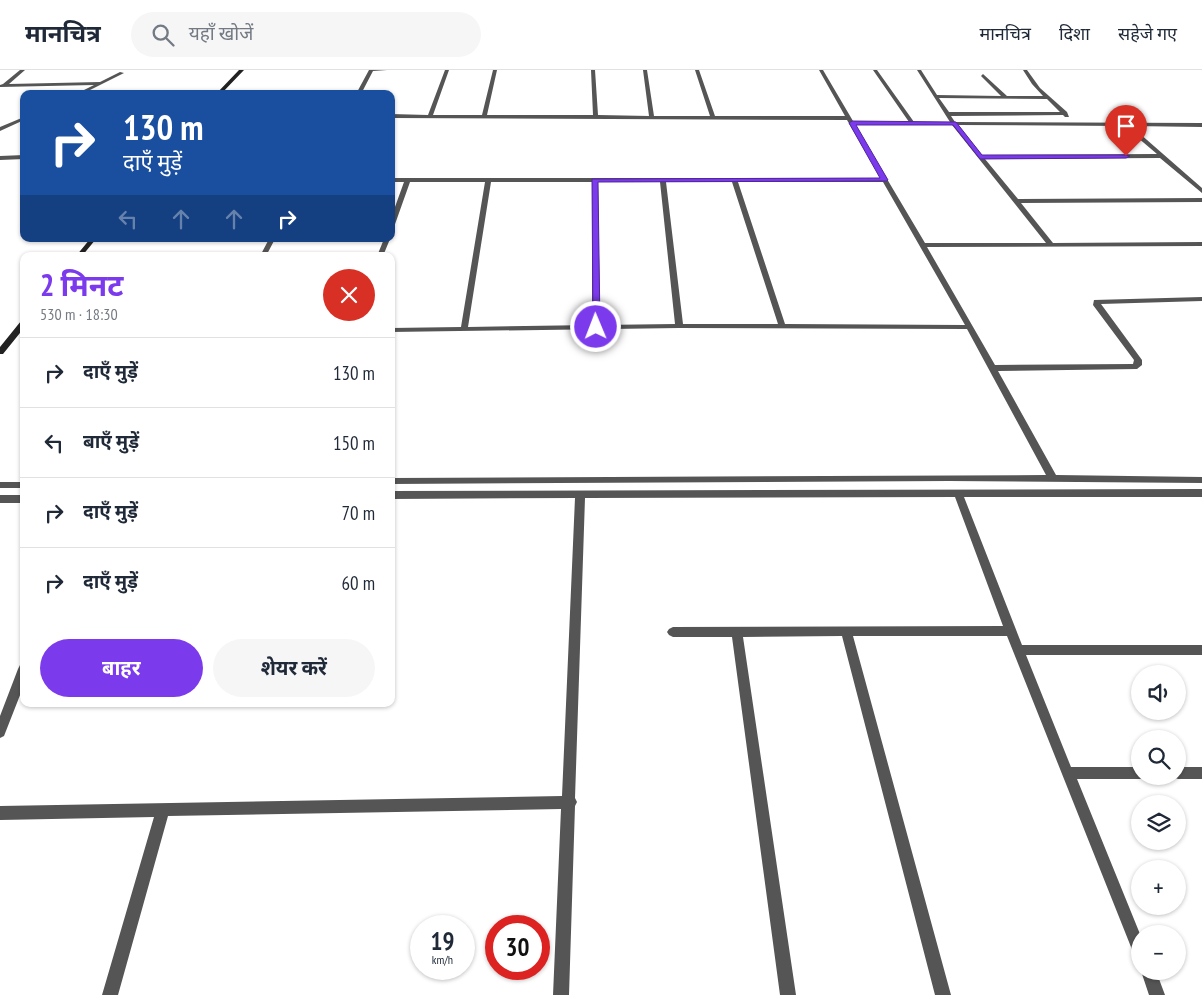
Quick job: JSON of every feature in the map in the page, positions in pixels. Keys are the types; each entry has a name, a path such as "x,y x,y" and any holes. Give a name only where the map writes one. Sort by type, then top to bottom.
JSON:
{"street":[{"path":"2,86 23,70"},
{"path":"222,90 242,70"},
{"path":"360,90 371,70 385,70"},
{"path":"430,116 446,70"},
{"path":"484,116 495,70"},
{"path":"593,70 596,117"},
{"path":"645,70 652,117"},
{"path":"697,70 713,117"},
{"path":"821,70 970,327 1053,479"},
{"path":"875,70 913,124"},
{"path":"919,70 954,124 1051,244"},
{"path":"1025,70 1028,77 1047,98 1065,113 1074,124"},
{"path":"87,90 122,73"},
{"path":"983,75 1006,98"},
{"path":"2,86 102,83"},
{"path":"936,96 1047,98"},
{"path":"949,114 1065,113"},
{"path":"395,116 713,117 850,120 913,124 1202,125"},
{"path":"0,121 20,119"},
{"path":"0,129 20,120"},
{"path":"1125,124 1202,191"},
{"path":"980,157 1163,156"},
{"path":"0,158 20,157"},
{"path":"395,180 885,180"},
{"path":"395,216 408,180"},
{"path":"464,329 488,180"},
{"path":"594,180 596,327"},
{"path":"663,180 679,326"},
{"path":"734,180 782,326"},
{"path":"1016,201 1202,200"},
{"path":"82,252 91,242"},
{"path":"923,245 1202,244"},
{"path":"993,368 1134,367 1138,365 1138,360 1097,305 1097,302 1202,299"},
{"path":"395,330 679,326 970,327"},
{"path":"0,352 20,328"},
{"path":"395,481 1202,480"},
{"path":"0,485 20,485"},
{"path":"958,493 1018,650 1131,930"},
{"path":"395,495 1202,493"},
{"path":"561,995 570,802 580,495"},
{"path":"0,499 20,498"},
{"path":"737,631 788,995"},
{"path":"673,632 1011,631"},
{"path":"846,632 943,995"},
{"path":"1018,650 1202,650"},
{"path":"0,732 20,680"},
{"path":"1068,773 1131,773"},
{"path":"1186,773 1202,773"},
{"path":"0,813 570,802"},
{"path":"110,995 163,810"},
{"path":"1151,980 1157,995"}],"route":[{"path":"596,327 594,180 885,180 852,123 954,124 980,157 1126,156"}]}
